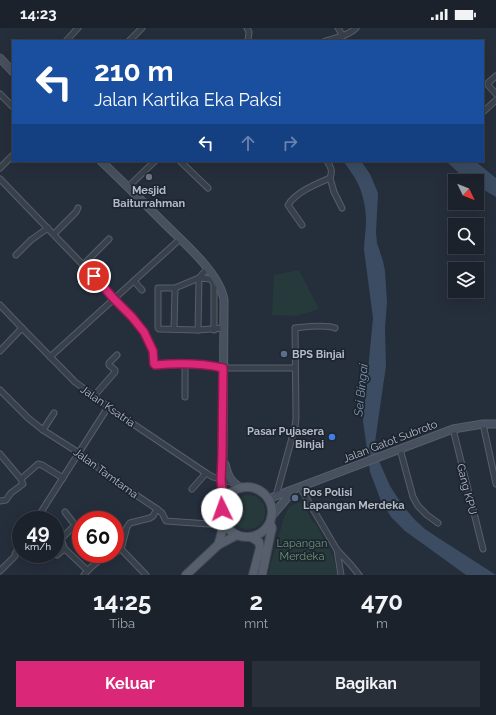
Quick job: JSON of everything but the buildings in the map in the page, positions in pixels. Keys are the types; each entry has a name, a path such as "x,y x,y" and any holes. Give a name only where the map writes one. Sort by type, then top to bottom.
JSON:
{"main road":[{"path":"218,545 223,525 222,509 224,502 237,486 259,490 268,499 271,508 270,520 272,528 262,575"},
{"path":"222,516 229,529 237,535 251,537 259,542 260,548 253,575"},
{"path":"251,537 260,533 266,528 270,520"},
{"path":"186,575 218,545 237,535"}],"street":[{"path":"67,40 78,28"},
{"path":"130,40 142,28"},
{"path":"248,28 248,40"},
{"path":"338,28 343,36"},
{"path":"329,40 343,36 356,28"},
{"path":"0,58 12,71"},
{"path":"496,76 488,83 496,94"},
{"path":"1,98 12,106"},
{"path":"484,111 496,100"},
{"path":"0,168 12,156"},
{"path":"102,162 202,261 207,268 217,287 214,330"},
{"path":"128,187 154,162"},
{"path":"181,162 208,188"},
{"path":"328,162 332,170 330,178 334,192 342,208"},
{"path":"302,225 288,206 289,204 293,199 311,186 330,178"},
{"path":"0,179 83,264 132,317 144,332 153,351 155,365 185,364 213,365 223,368 295,368"},
{"path":"54,234 76,212 78,208"},
{"path":"16,255 48,228"},
{"path":"83,264 109,239"},
{"path":"50,357 180,239"},
{"path":"198,330 199,278 207,268"},
{"path":"224,328 214,330 159,329 157,289 174,288 199,278 211,279 223,292 224,328 221,480 224,502"},
{"path":"134,281 142,290"},
{"path":"174,288 174,329"},
{"name":"Jalan Ksatria","path":"0,304 75,382 108,407 206,473 237,486"},
{"path":"276,496 295,427 295,328 332,326 335,328"},
{"path":"0,352 22,328"},
{"path":"94,396 115,372 109,364 117,355"},
{"path":"185,364 185,397"},
{"name":"Jalan Tamtama","path":"0,390 28,418 43,430 79,453 121,485 157,509 162,513 165,520 169,522 223,525"},
{"path":"43,511 108,407"},
{"path":"43,430 54,413"},
{"path":"483,424 496,484"},
{"name":"Jalan Gatot Subroto","path":"268,499 453,429 483,424 496,424"},
{"name":"Gang KPU","path":"453,429 483,549"},
{"path":"400,449 413,497 418,506 438,523"},
{"path":"0,454 21,479 23,484 11,493 6,500 0,501"},
{"path":"222,456 229,477 237,486"},
{"path":"21,479 38,464 63,478"},
{"path":"192,489 206,473"},
{"path":"298,488 337,550 359,575"},
{"name":"Jalan Gatot Subroto","path":"270,520 298,488"},
{"path":"124,538 127,527 130,523 150,518 157,509"},
{"path":"64,538 75,525 65,512"},
{"path":"64,550 69,552 88,570"},
{"path":"337,550 341,575"},
{"path":"124,552 146,575"},
{"path":"0,571 12,559"},
{"path":"84,575 96,563"}],"green space":[{"path":"299,270 319,309 296,316 272,315 274,275"},
{"path":"251,495 258,497 263,502 265,512 263,522 258,527 245,529 238,527 233,522 231,509 233,502 238,497"},
{"name":"Lapangan Merdeka","path":"297,503 302,503 304,505 313,522 318,527 333,557 338,575 268,575 284,517 289,507"}],"water":[{"name":"Sei Bingai","path":"344,162 362,162 370,174 378,193 376,233 377,243 385,271 387,302 385,328 386,366 375,442 379,461 390,486 403,506 415,520 425,529 496,575 466,575 405,531 391,517 381,501 370,472 363,421 373,318 364,250 366,225 365,211 359,186"},
{"path":"447,162 476,162 496,178 496,197 484,190 484,174 460,174"}],"place":[{"name":"Mesjid Baiturrahman","path":"149,177"},
{"name":"BPS Binjai","path":"284,354"},
{"name":"Pasar Pujasera Binjai","path":"332,437"},
{"name":"Pos Polisi Lapangan Merdeka","path":"295,498"}],"route":[{"path":"94,276 144,332 153,351 155,365 213,365 223,368 221,480 224,502 222,509"}]}
